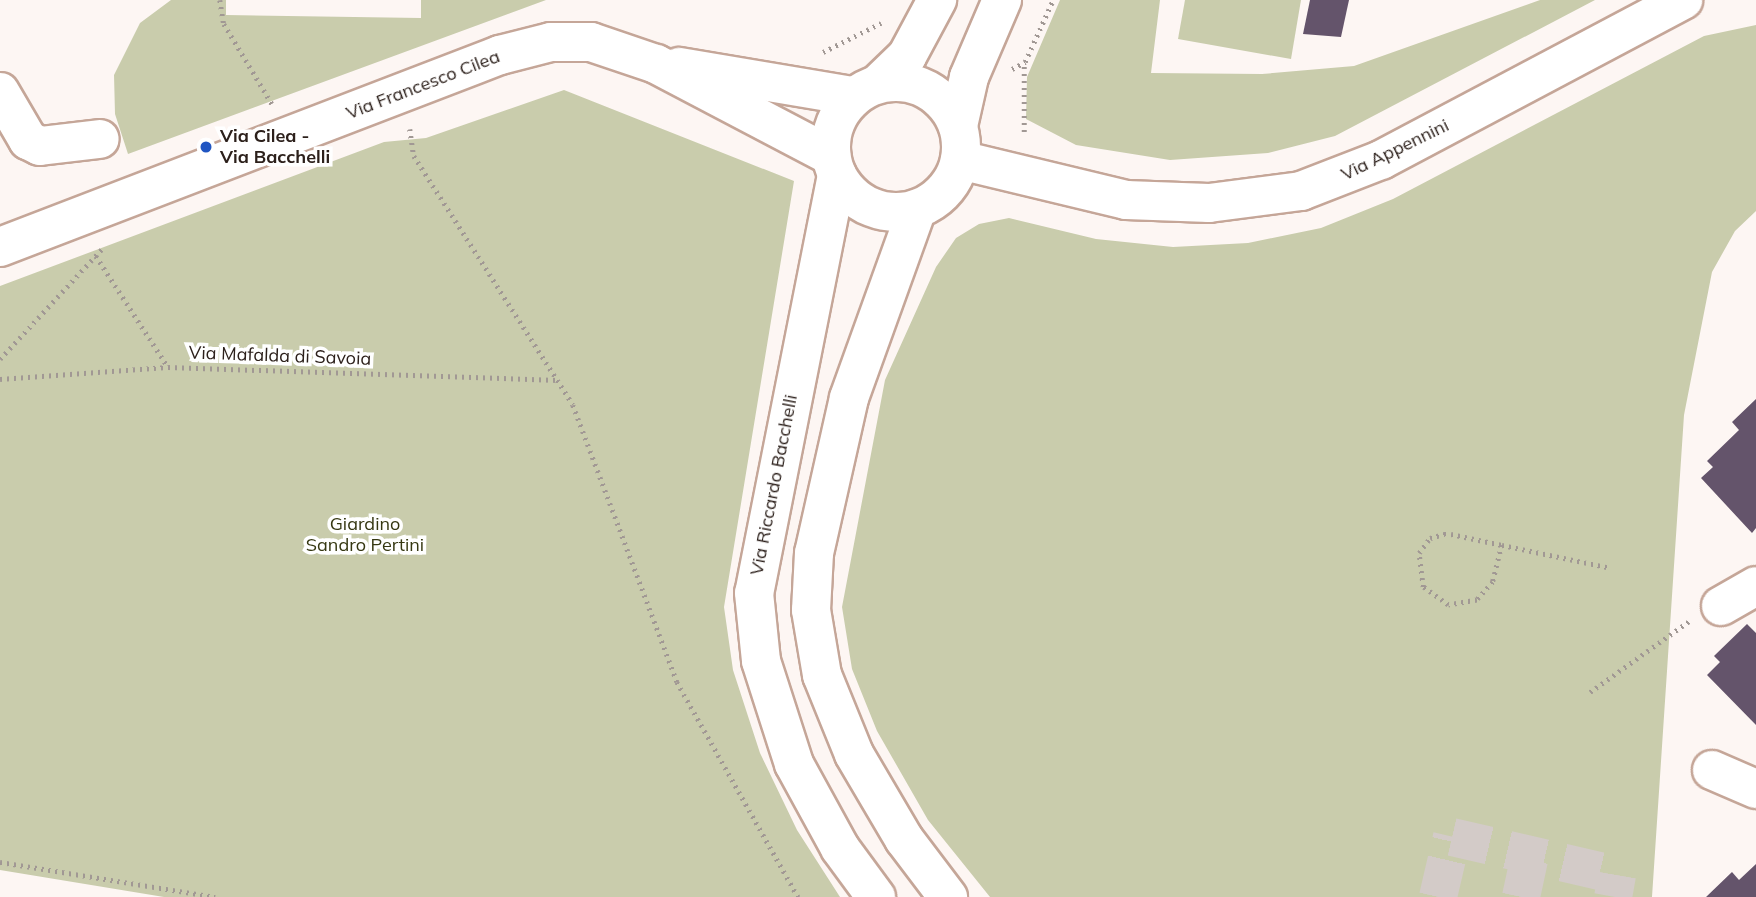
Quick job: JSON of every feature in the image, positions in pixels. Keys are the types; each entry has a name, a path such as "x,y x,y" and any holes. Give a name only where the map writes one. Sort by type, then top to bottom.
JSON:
{"street":[{"path":"917,209 868,206 834,165 835,123 866,90 907,56 937,0"},
{"path":"948,897 904,839 854,754 822,675 811,610 814,553 849,398 917,209 945,190 959,143 969,77 1002,0"},
{"name":"Via Appennini","path":"959,143 1126,200 1209,203 1301,191 1371,164 1682,0"},
{"name":"Via Francesco Cilea","path":"0,247 527,47 579,41 656,64 866,90"},
{"name":"Via Francesco Cilea","path":"656,64 834,165"},
{"path":"866,90 927,89 959,143"},
{"path":"0,92 28,140 40,146 100,139"},
{"name":"Via Riccardo Bacchelli","path":"834,165 756,564 754,603 761,661 794,764 840,848 876,897"},
{"path":"1721,606 1756,586"},
{"path":"1712,770 1756,789"}],"path":[{"path":"220,0 224,24 273,108"},
{"path":"1024,132 1025,62 1053,0"},
{"path":"820,54 894,22"},
{"path":"1001,68 1025,62"},
{"path":"415,122 408,135 414,156 559,380 586,431 677,682 798,897"},
{"path":"0,359 96,256 106,240"},
{"path":"96,256 168,367"},
{"name":"Via Mafalda di Savoia","path":"0,379 168,367 559,380"},
{"path":"1502,545 1493,582 1477,600 1448,605 1423,587 1418,563 1430,538 1451,534 1611,568"},
{"path":"1590,692 1661,637 1721,606"},
{"path":"0,862 215,897"}],"green space":[{"path":"171,0 226,0 226,15 421,18 421,0 546,0 128,154 115,114 114,75 140,23"},
{"path":"1060,0 1160,0 1151,73 1262,74 1354,66 1540,0 1595,0 1335,136 1268,153 1170,160 1076,145 1026,119 1027,77"},
{"path":"1185,0 1301,0 1291,59 1178,39"},
{"path":"1756,25 1756,211 1735,231 1712,272 1684,415 1652,897 990,897 928,820 877,731 852,669 842,607 885,380 936,267 956,238 979,224 1009,218 1096,239 1173,247 1248,243 1321,228 1393,199 1704,36"},
{"name":"Giardino Sandro Pertini","path":"564,90 794,181 724,607 733,670 760,753 797,830 840,897 164,897 0,870 0,286 384,142 426,138"}],"building":[{"path":"1310,0 1349,0 1341,37 1303,34"},
{"path":"1756,399 1756,528 1752,533 1701,478 1713,467 1707,461 1739,430 1732,422"},
{"path":"1747,624 1756,633 1756,725 1707,675 1720,662 1714,656"},
{"path":"1756,864 1756,897 1706,897 1732,872 1739,880"}],"tunnel":[{"path":"1438,897 1452,837 1617,875 1613,897"},
{"path":"1521,897 1530,855"}],"place":[{"name":"Via Cilea - Via Bacchelli","path":"206,147"}]}
